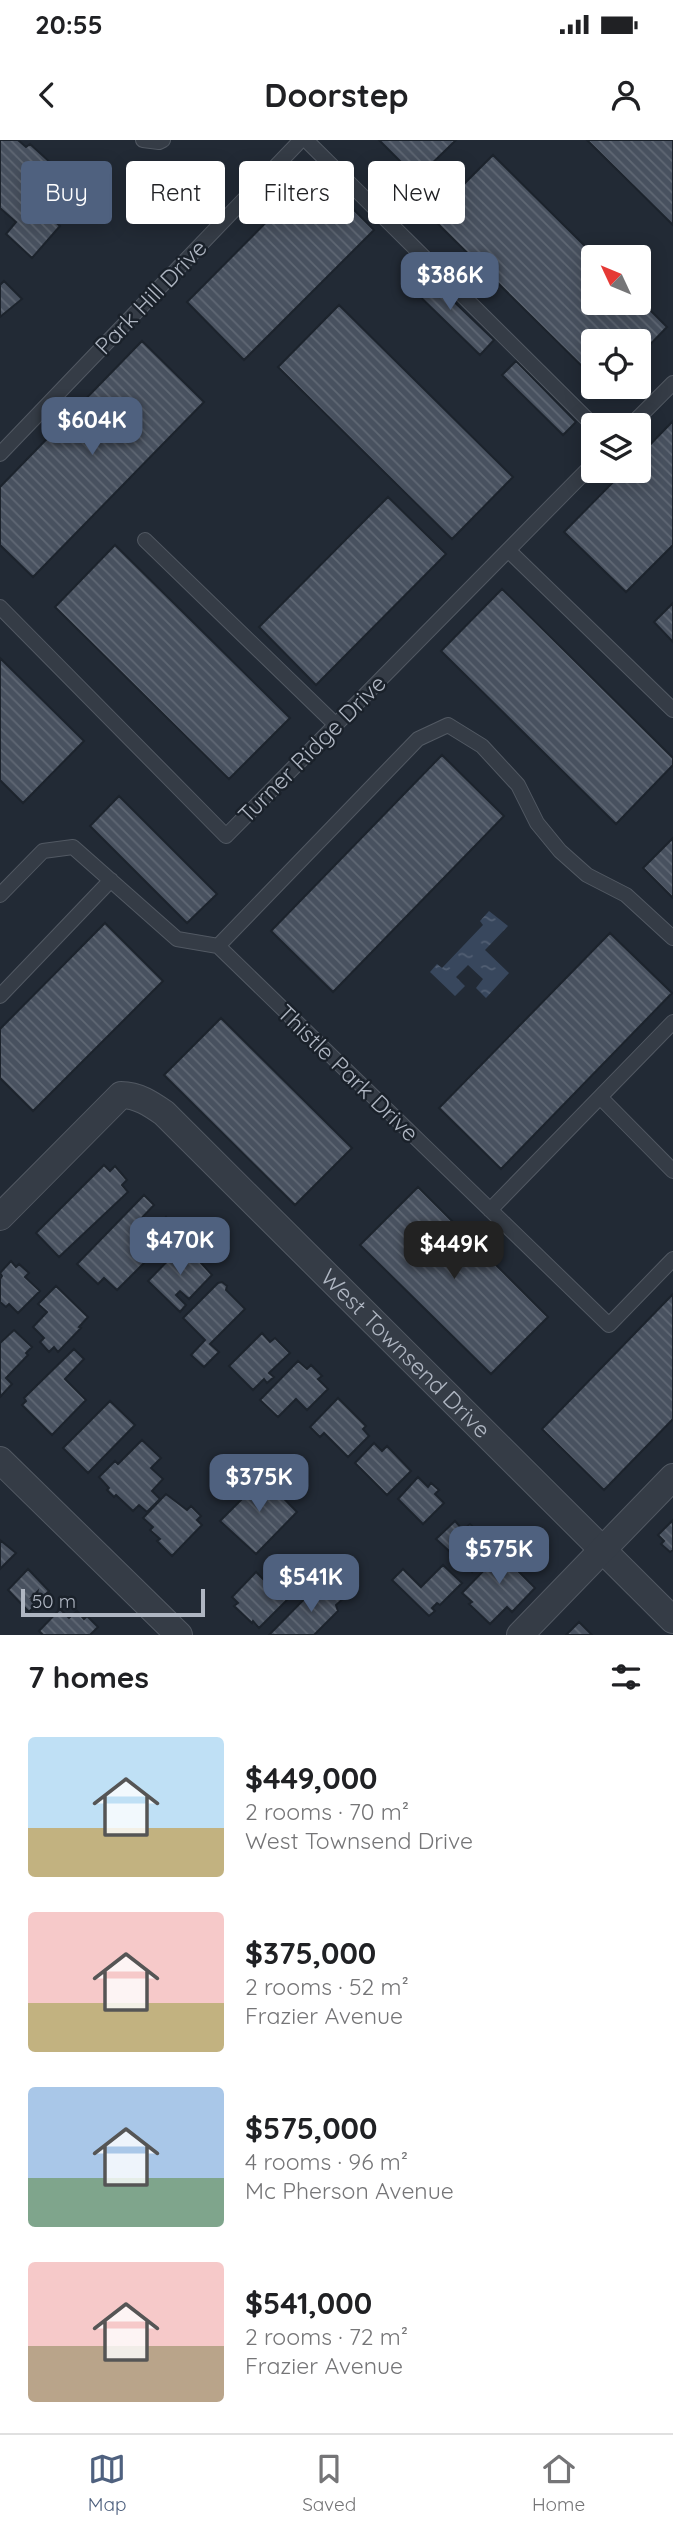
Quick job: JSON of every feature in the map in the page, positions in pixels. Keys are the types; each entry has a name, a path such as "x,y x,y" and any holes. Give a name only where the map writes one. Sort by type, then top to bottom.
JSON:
{"street":[{"name":"West Townsend Drive","path":"0,1217 121,1094 147,1101 164,1113 673,1620"},
{"path":"0,1460 178,1635"},
{"path":"520,1635 673,1476"}],"lane":[{"path":"143,140 163,140"},
{"path":"304,140 581,413"},
{"name":"Park Hill Drive","path":"0,454 304,140"},
{"path":"643,413 673,383"},
{"name":"Turner Ridge Drive","path":"0,607 226,836 581,476"},
{"path":"145,540 336,725"},
{"path":"508,550 673,710"},
{"path":"0,895 43,851 73,847 177,939 218,946 418,739 448,724 482,746 519,785 537,823 560,851 587,875 626,895 673,938"},
{"path":"0,996 111,880"},
{"name":"Thistle Park Drive","path":"218,946 608,1325 673,1259"},
{"path":"490,1210 673,1022"},
{"path":"600,1097 673,1171"}],"water":[{"path":"489,911 508,926 485,950 509,973 486,998 476,988 483,979 468,965 456,977 465,986 455,996 430,972 437,964 442,968 483,925 480,921"}],"building":[{"path":"0,140 18,140 26,147 30,144 49,161 21,161 21,224 60,226 32,258 6,234 16,222 0,208"},
{"path":"379,140 456,140 434,161 400,161"},
{"path":"587,140 673,140 673,225"},
{"path":"493,155 584,245 581,245 581,315 651,315 651,311 667,327 651,344 651,329 581,329 581,365 438,224 465,224 465,183"},
{"path":"354,210 374,230 244,360 187,302 264,224 354,224"},
{"path":"420,269 494,340 480,355 406,283"},
{"path":"4,281 22,299 0,317 0,285"},
{"path":"339,305 513,477 452,539 278,367"},
{"path":"142,341 204,402 33,577 0,545 0,487"},
{"path":"516,361 576,422 563,435 502,375"},
{"path":"673,421 673,545 626,592 564,532 612,483 651,483 651,444"},
{"path":"388,497 446,554 316,685 259,627"},
{"path":"115,545 290,718 229,779 55,607"},
{"path":"502,589 673,758 673,765 616,824 441,651"},
{"path":"673,603 673,642 654,622"},
{"path":"0,658 84,741 23,803 0,780"},
{"path":"442,755 504,816 333,992 271,931"},
{"path":"119,796 217,894 187,923 90,826"},
{"path":"673,838 673,898 643,868"},
{"path":"105,923 163,981 33,1111 0,1078 0,1029"},
{"path":"610,933 672,993 501,1169 439,1108"},
{"path":"221,1018 352,1148 295,1205 164,1075"},
{"path":"104,1165 110,1171 115,1166 127,1180 122,1185 128,1192 59,1257 36,1233"},
{"path":"418,1187 548,1317 491,1374 360,1245"},
{"path":"144,1195 154,1205 137,1223 148,1235 166,1217 178,1229 117,1290 104,1278 98,1284 77,1264"},
{"path":"184,1244 212,1275 189,1299 180,1291 176,1295 186,1305 180,1312 148,1281"},
{"path":"11,1261 16,1267 19,1264 29,1273 25,1277 40,1291 18,1313 9,1304 6,1307 0,1302 0,1273"},
{"path":"222,1282 227,1286 226,1290 245,1309 210,1344 219,1352 204,1367 191,1355 205,1340 183,1318"},
{"path":"56,1286 88,1317 58,1352 54,1347 49,1352 40,1342 44,1338 33,1327 47,1312 38,1304"},
{"path":"673,1294 673,1419 604,1490 542,1429"},
{"path":"14,1330 32,1347 6,1378 12,1384 0,1397 0,1343"},
{"path":"262,1333 270,1342 275,1338 290,1353 269,1373 274,1377 267,1383 264,1379 253,1390 229,1366"},
{"path":"74,1349 84,1359 65,1379 86,1400 52,1435 22,1405 26,1401 24,1398"},
{"path":"298,1361 307,1369 311,1365 322,1376 318,1379 328,1389 307,1410 296,1399 278,1417 260,1400"},
{"path":"338,1398 366,1426 363,1429 369,1436 348,1457 324,1433 320,1437 310,1427"},
{"path":"110,1401 135,1425 88,1473 63,1448"},
{"path":"142,1440 161,1458 151,1468 163,1479 152,1491 160,1499 147,1512 139,1505 133,1511 107,1490 109,1488 99,1477 115,1461 118,1464"},
{"path":"374,1443 382,1451 387,1446 411,1471 387,1495 355,1463"},
{"path":"259,1473 297,1512 256,1554 220,1521 246,1495 241,1490"},
{"path":"418,1477 428,1487 431,1483 439,1490 435,1494 444,1503 423,1524 398,1499"},
{"path":"166,1494 187,1510 191,1506 201,1516 197,1520 202,1525 172,1556 157,1541 160,1539 150,1530 153,1527 143,1518"},
{"path":"673,1520 673,1550 670,1552 661,1544 664,1541 658,1535"},
{"path":"455,1521 463,1530 470,1524 495,1549 472,1572 436,1539"},
{"path":"0,1540 16,1553 0,1569"},
{"path":"508,1541 521,1554 511,1564 535,1588 512,1612 507,1607 490,1624 469,1604 472,1602 462,1593"},
{"path":"443,1565 462,1583 440,1605 437,1603 432,1608 435,1611 429,1616 392,1580 403,1569 421,1587"},
{"path":"28,1569 49,1591 29,1612 8,1590"},
{"path":"256,1572 275,1591 282,1584 292,1595 259,1628 234,1606 238,1603 232,1597"},
{"path":"318,1585 325,1592 332,1586 344,1598 336,1605 338,1611 314,1635 269,1635"},
{"path":"60,1609 69,1618 77,1611 84,1619 87,1616 98,1627 90,1635 43,1635 39,1631"},
{"path":"579,1622 592,1635 566,1635"}]}
